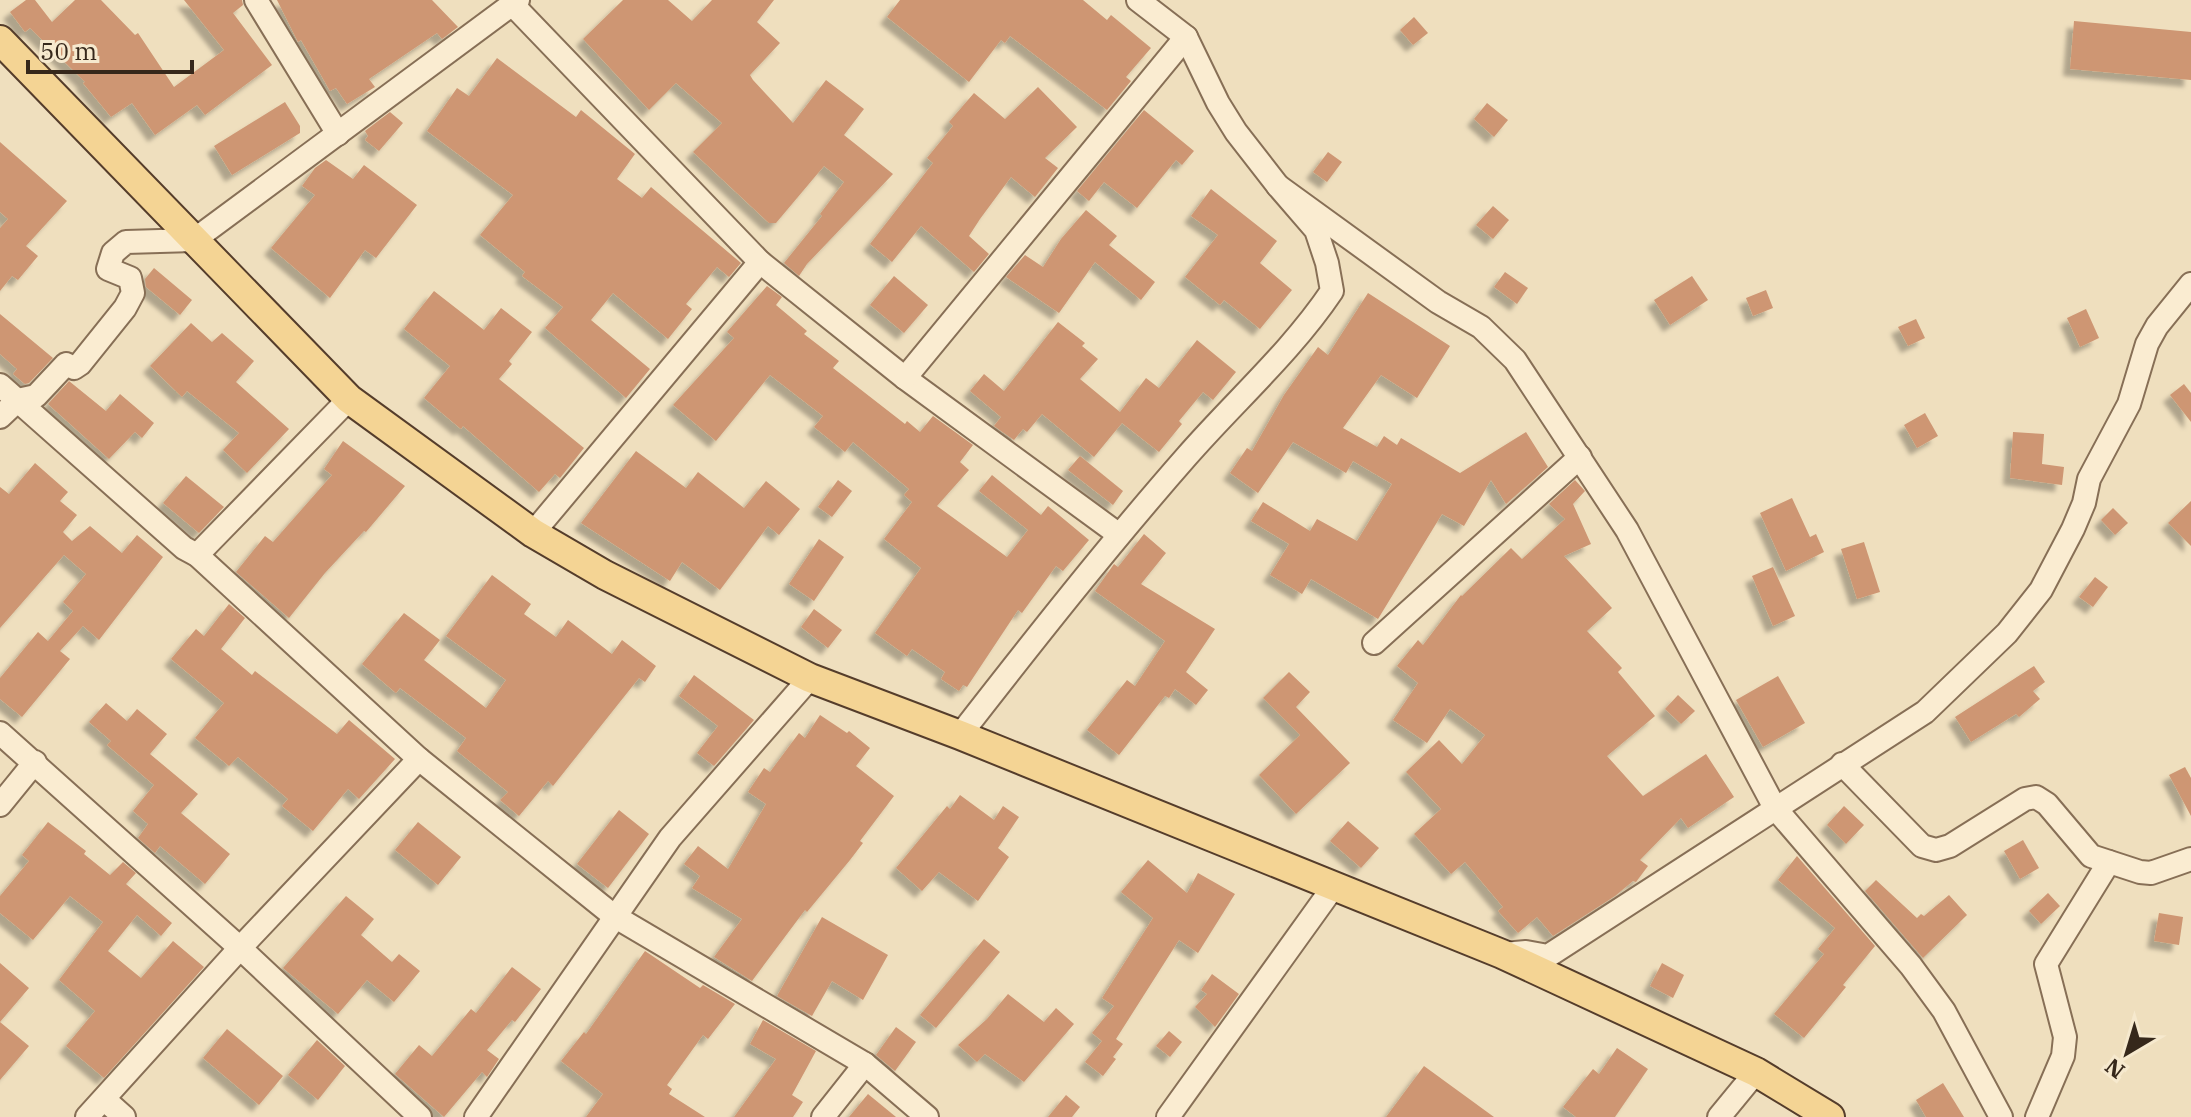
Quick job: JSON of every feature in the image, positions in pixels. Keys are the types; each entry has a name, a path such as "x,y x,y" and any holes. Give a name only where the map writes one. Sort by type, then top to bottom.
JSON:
{"main road":[{"path":"0,40 349,399 533,533 605,575 810,678 960,735 1502,954 1756,1072 1830,1117"}],"street":[{"path":"256,0 338,134"},
{"path":"960,735 1118,534 1219,419 1311,323 1332,291 1316,230 1278,186 1218,103 1186,37 1138,0"},
{"path":"0,417 18,400 36,396 66,364 74,368 80,364 125,308 133,293 130,278 108,269 113,253 126,242 194,240 516,2 760,262 905,378 1118,534"},
{"path":"905,378 1186,37"},
{"path":"1278,186 1438,302 1481,327 1515,360 1627,530 1775,808 1911,966 1944,1011 2001,1117"},
{"path":"533,533 760,262"},
{"path":"1502,954 1526,952 1548,956 1842,764 1894,734 1925,712 2007,633 2041,590 2073,529 2084,503 2089,479 2129,404 2147,344 2157,326 2191,284"},
{"path":"0,385 184,548 197,555 419,759 614,916 865,1064 927,1117"},
{"path":"197,555 349,399"},
{"path":"1374,643 1580,457"},
{"path":"483,1115 614,916 670,838 810,678"},
{"path":"0,733 240,948 420,1117"},
{"path":"87,1117 240,948 419,759"},
{"path":"0,805 35,762"},
{"path":"1842,764 1922,846 1936,850 1950,846 2025,799 2036,797 2047,804 2091,856 2151,873 2191,859"},
{"path":"2037,1117 2063,1056 2065,1037 2046,964 2109,862"},
{"path":"1168,1117 1334,886"},
{"path":"823,1117 865,1064"},
{"path":"1719,1117 1756,1072"},
{"path":"105,1100 124,1117"}],"building":[{"path":"26,0 35,0 52,22 75,0 101,0 135,35 138,33 174,87 224,50 184,0 242,0 243,5 233,13 272,65 205,115 197,105 155,135 132,103 111,117 85,82 30,28 25,32 10,12"},
{"path":"277,0 432,0 458,27 442,39 437,33 369,79 375,87 347,104 336,88 330,91 301,40 298,42"},
{"path":"623,0 668,0 692,21 712,0 774,0 757,22 780,43 750,75 753,80 793,123 826,80 864,109 844,135 893,174 799,276 784,263 822,216 820,214 844,182 824,166 776,223 769,223 693,152 722,123 676,83 649,110 583,39"},
{"path":"900,0 1083,0 1107,20 1111,15 1151,48 1126,77 1131,81 1107,110 1010,36 1005,43 1001,40 969,82 887,17"},
{"path":"1414,17 1428,33 1413,45 1400,30"},
{"path":"2074,21 2191,32 2191,80 2070,69"},
{"path":"497,58 576,117 581,110 635,154 617,179 642,198 651,187 741,263 729,277 717,267 686,304 692,309 668,339 613,293 591,320 650,369 626,398 545,328 563,307 522,276 525,272 480,235 513,195 427,131 457,88 469,96"},
{"path":"1038,87 1077,127 1045,158 1058,168 1035,197 1011,177 980,219 969,236 989,254 974,272 921,226 892,262 870,244 933,163 927,158 953,126 949,122 974,93 1005,119"},
{"path":"285,102 300,126 300,133 232,175 214,146"},
{"path":"1487,103 1508,120 1494,137 1474,119"},
{"path":"1144,110 1194,151 1182,165 1176,160 1137,208 1104,182 1089,201 1077,191"},
{"path":"390,112 403,123 379,151 365,140 368,136 365,131"},
{"path":"0,142 67,201 26,246 38,256 18,280 12,276 0,291 0,228 8,219 0,212"},
{"path":"1328,152 1342,162 1327,182 1313,172"},
{"path":"326,160 353,179 364,165 417,205 376,258 365,250 330,298 271,248 315,195 302,186 315,168"},
{"path":"1211,189 1277,241 1260,263 1292,290 1260,329 1224,300 1220,305 1185,277 1218,235 1191,216"},
{"path":"1493,206 1509,220 1493,239 1476,225"},
{"path":"1086,210 1117,236 1109,245 1155,282 1141,300 1095,262 1059,313 1006,277 1025,255 1043,267 1061,239"},
{"path":"154,268 192,300 180,315 146,287 145,279"},
{"path":"1505,272 1528,288 1517,304 1494,287"},
{"path":"894,276 928,305 904,333 870,305"},
{"path":"1692,276 1708,300 1670,325 1654,300"},
{"path":"767,286 782,297 776,305 807,331 804,334 839,361 833,368 905,424 907,421 920,432 933,416 973,445 960,462 969,470 937,506 1007,557 1028,530 979,491 992,475 1041,515 1048,506 1089,540 1063,571 1056,566 1022,613 1018,610 967,687 963,685 959,691 941,679 945,672 912,649 907,656 875,633 921,568 884,539 912,502 904,495 909,489 853,442 845,452 814,427 823,416 770,375 716,441 673,405 734,338 727,332"},
{"path":"1766,290 1773,308 1753,316 1746,298"},
{"path":"434,291 484,330 501,308 532,332 499,379 584,448 560,478 555,474 539,492 463,426 461,429 424,398 450,366 404,329"},
{"path":"1368,293 1450,346 1417,398 1381,375 1343,428 1377,447 1384,436 1397,445 1401,438 1460,473 1526,432 1548,467 1506,504 1491,480 1464,526 1442,514 1378,619 1311,579 1302,594 1270,575 1289,544 1251,521 1263,502 1310,531 1317,519 1357,541 1392,484 1353,461 1346,473 1293,442 1258,493 1230,473 1247,448 1252,451 1284,395 1318,347 1328,355"},
{"path":"2086,309 2099,338 2080,347 2067,318"},
{"path":"0,314 53,358 29,383 25,384 13,374 17,369 0,354"},
{"path":"1916,319 1925,338 1908,346 1898,327"},
{"path":"1058,322 1085,343 1082,346 1098,359 1080,379 1120,412 1146,378 1159,388 1197,340 1236,372 1213,400 1203,392 1159,452 1122,423 1094,457 1042,414 1027,432 1023,429 1014,440 994,426 1001,417 970,391 984,374 1004,391"},
{"path":"191,323 212,342 222,333 254,361 236,382 289,429 247,473 223,450 239,433 187,391 182,397 150,366"},
{"path":"69,381 106,411 120,394 154,423 142,438 135,432 109,459 48,404"},
{"path":"2184,384 2191,393 2191,422 2170,395"},
{"path":"1925,413 1938,436 1917,448 1904,425"},
{"path":"2013,432 2044,434 2042,464 2064,467 2062,485 2010,478"},
{"path":"343,441 405,486 366,532 325,573 289,618 236,572 265,536 273,542 332,475 324,469"},
{"path":"636,451 686,488 698,472 744,508 766,481 800,509 779,535 768,526 720,590 682,562 670,581 581,523"},
{"path":"1080,456 1123,491 1113,505 1068,470"},
{"path":"35,463 68,492 60,501 77,515 63,532 72,541 90,526 122,553 137,535 163,557 99,640 83,626 60,651 70,659 22,717 0,699 0,678 38,632 48,641 73,611 63,602 86,574 64,555 0,628 0,487 9,494"},
{"path":"186,476 224,507 199,533 163,503"},
{"path":"838,480 852,491 832,517 818,507"},
{"path":"1575,480 1585,491 1573,504 1591,544 1564,556 1612,608 1587,631 1622,668 1618,672 1655,716 1607,756 1643,796 1706,754 1734,797 1688,828 1681,818 1640,860 1648,866 1636,882 1633,881 1553,936 1537,917 1518,933 1498,911 1503,907 1465,862 1451,874 1414,834 1441,809 1406,772 1439,740 1462,764 1485,735 1450,709 1427,743 1393,720 1418,683 1397,666 1418,640 1423,645 1461,595 1511,548 1522,559 1565,519 1549,504"},
{"path":"1792,498 1810,537 1816,534 1824,552 1786,571 1760,513"},
{"path":"2191,501 2191,546 2168,523"},
{"path":"2113,508 2128,523 2115,535 2101,520"},
{"path":"1144,534 1166,553 1141,584 1215,629 1186,672 1208,690 1196,705 1175,689 1169,698 1165,696 1119,755 1087,730 1127,680 1135,686 1165,641 1095,591 1114,564 1118,567"},
{"path":"819,539 844,557 814,601 789,584"},
{"path":"1864,542 1880,592 1857,599 1841,549"},
{"path":"1773,567 1795,616 1773,626 1752,576"},
{"path":"492,575 531,604 524,614 556,637 568,620 612,654 622,640 656,666 645,682 639,678 553,786 548,781 519,816 500,800 508,792 457,751 466,738 400,688 396,693 362,664 404,613 440,640 424,660 486,708 506,680 446,636"},
{"path":"2095,577 2108,587 2093,607 2079,597"},
{"path":"229,604 245,618 221,649 252,675 255,671 337,734 349,720 395,759 359,799 348,789 313,831 282,806 288,799 238,757 229,766 195,738 224,703 171,659 196,629 204,636"},
{"path":"814,609 842,630 828,648 801,627"},
{"path":"2034,666 2045,682 2033,691 2040,699 2019,717 2016,714 1971,742 1955,717"},
{"path":"1289,672 1310,692 1296,707 1350,763 1296,814 1259,775 1300,735 1263,698"},
{"path":"694,675 754,720 714,766 697,753 718,726 679,696"},
{"path":"1778,676 1805,723 1763,747 1736,700"},
{"path":"1678,695 1695,711 1681,724 1665,709"},
{"path":"106,703 127,721 137,709 167,734 150,754 198,794 181,813 230,854 205,884 160,846 155,853 138,838 148,824 133,811 154,785 107,745 111,741 89,722"},
{"path":"820,715 847,733 849,731 870,748 856,766 894,796 860,841 863,843 850,860 807,912 805,910 752,981 714,957 742,919 692,888 700,876 684,864 698,846 728,869 766,804 748,792 764,768 770,772 799,733 805,738"},
{"path":"2185,767 2191,778 2191,816 2169,775"},
{"path":"960,795 994,820 1003,806 1019,817 998,848 1009,857 978,901 939,872 922,891 896,868 947,806 950,809"},
{"path":"1844,806 1864,825 1846,844 1827,825"},
{"path":"619,810 649,834 608,888 577,864"},
{"path":"1348,821 1379,848 1361,868 1330,841"},
{"path":"48,822 86,851 84,854 110,875 123,862 136,873 126,884 172,923 161,936 137,915 108,951 141,978 173,941 204,967 104,1078 66,1046 95,1011 59,980 103,922 70,896 33,940 0,913 0,896 29,861 22,855"},
{"path":"418,822 461,857 438,885 395,850"},
{"path":"2023,840 2039,868 2020,879 2004,851"},
{"path":"1797,856 1875,946 1804,1038 1774,1014 1824,954 1818,949 1835,928 1778,880"},
{"path":"1148,860 1187,893 1198,873 1235,894 1198,953 1179,940 1116,1039 1123,1044 1103,1076 1085,1062 1102,1041 1092,1033 1114,1006 1102,998 1153,918 1121,892"},
{"path":"1876,880 1917,918 1921,914 1924,916 1949,895 1967,915 1923,958 1865,891"},
{"path":"2048,893 2060,906 2041,924 2029,911"},
{"path":"346,896 374,919 361,935 392,962 399,954 420,971 394,1002 367,980 338,1014 283,968"},
{"path":"2159,913 2183,917 2179,945 2154,941"},
{"path":"822,917 888,955 863,1000 832,981 812,1016 777,996"},
{"path":"984,939 1000,952 936,1028 920,1015"},
{"path":"645,951 700,988 703,985 735,1004 708,1039 703,1035 667,1085 672,1089 669,1094 705,1117 586,1117 603,1094 561,1061 584,1032 586,1034"},
{"path":"0,963 29,988 0,1022"},
{"path":"1662,963 1684,975 1673,998 1650,986"},
{"path":"512,967 541,989 515,1022 512,1020 487,1050 499,1059 487,1077 482,1072 444,1117 395,1074 419,1045 432,1056 471,1009 476,1013"},
{"path":"1212,974 1239,994 1215,1027 1195,1007 1207,994 1201,990"},
{"path":"1008,994 1044,1022 1056,1008 1074,1024 1024,1082 985,1054 977,1062 958,1045 987,1019"},
{"path":"763,1020 816,1051 792,1095 803,1102 793,1117 734,1117 776,1059 750,1044"},
{"path":"0,1022 29,1046 0,1080"},
{"path":"896,1027 916,1042 895,1071 876,1055"},
{"path":"227,1029 283,1076 259,1105 203,1058"},
{"path":"1169,1031 1182,1042 1170,1057 1156,1046"},
{"path":"317,1040 345,1066 318,1100 288,1075"},
{"path":"1617,1048 1648,1069 1615,1117 1576,1117 1563,1107 1593,1069 1599,1074"},
{"path":"1424,1066 1494,1117 1386,1117"},
{"path":"1943,1083 1964,1117 1926,1117 1916,1100"},
{"path":"868,1094 896,1117 849,1117"},
{"path":"1066,1095 1080,1107 1072,1117 1048,1117"}]}
